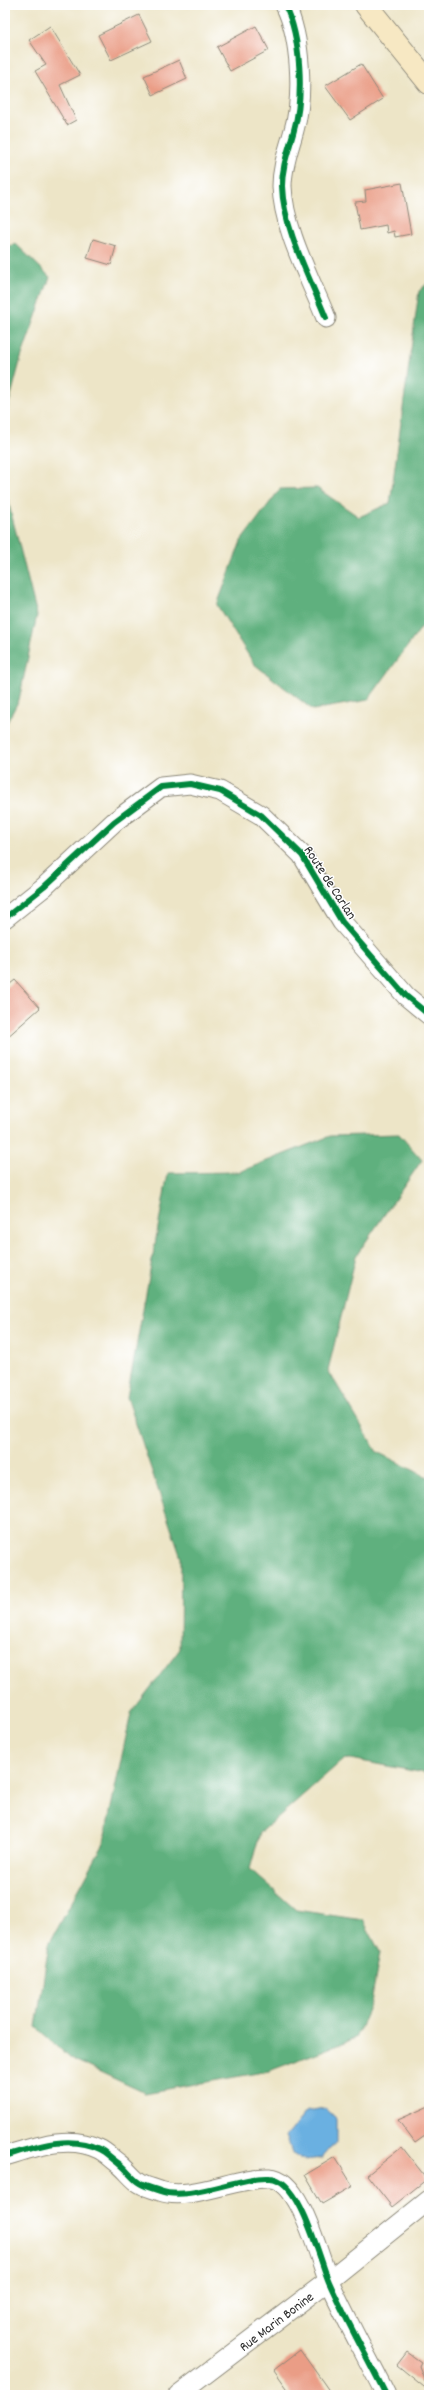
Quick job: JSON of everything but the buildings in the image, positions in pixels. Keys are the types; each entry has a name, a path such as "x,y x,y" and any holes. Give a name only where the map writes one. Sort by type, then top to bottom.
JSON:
{"street":[{"path":"285,5 291,16 295,36 300,84 295,129 285,158 283,201 295,241 326,318"},
{"path":"366,5 429,83"},
{"name":"Route de Carlan","path":"5,918 44,886 114,822 161,787 190,784 220,791 261,815 302,855 342,922 406,996 429,1015"},
{"path":"5,2156 44,2144 74,2142 99,2149 120,2165 139,2183 164,2192 189,2192 255,2178 272,2178 282,2183 291,2193 313,2232 328,2281 386,2395"},
{"name":"Rue Marin Bonine","path":"178,2395 328,2281 429,2200"}],"green space":[{"path":"16,244 50,277 21,358 5,418 5,247"},
{"path":"429,282 429,617 368,700 313,710 254,664 217,605 241,541 280,489 317,488 359,517 390,503 419,291"},
{"path":"5,489 37,615 19,700 5,726"},
{"path":"399,1134 422,1160 356,1256 328,1370 377,1452 429,1478 429,1774 345,1758 260,1833 250,1869 296,1910 363,1920 380,1952 371,2003 356,2038 269,2071 145,2093 70,2058 36,2027 49,1944 103,1845 131,1713 180,1649 181,1558 127,1397 168,1173 239,1172 330,1136"}],"water":[{"path":"324,2108 336,2119 336,2142 322,2158 304,2160 293,2155 286,2136 307,2111"}],"cycle path":[{"path":"285,5 295,33 298,50 300,84 297,116 283,171 282,186 284,202 287,219 298,253 326,318"},
{"path":"5,918 44,887 114,822 161,787 190,784 220,791 261,815 302,855 342,922 406,996 429,1015"},
{"path":"5,2156 40,2146 64,2142 76,2142 88,2145 104,2152 121,2165 140,2184 172,2194 200,2191 257,2178 270,2178 281,2182 291,2191 300,2205 329,2282 386,2395"}]}
